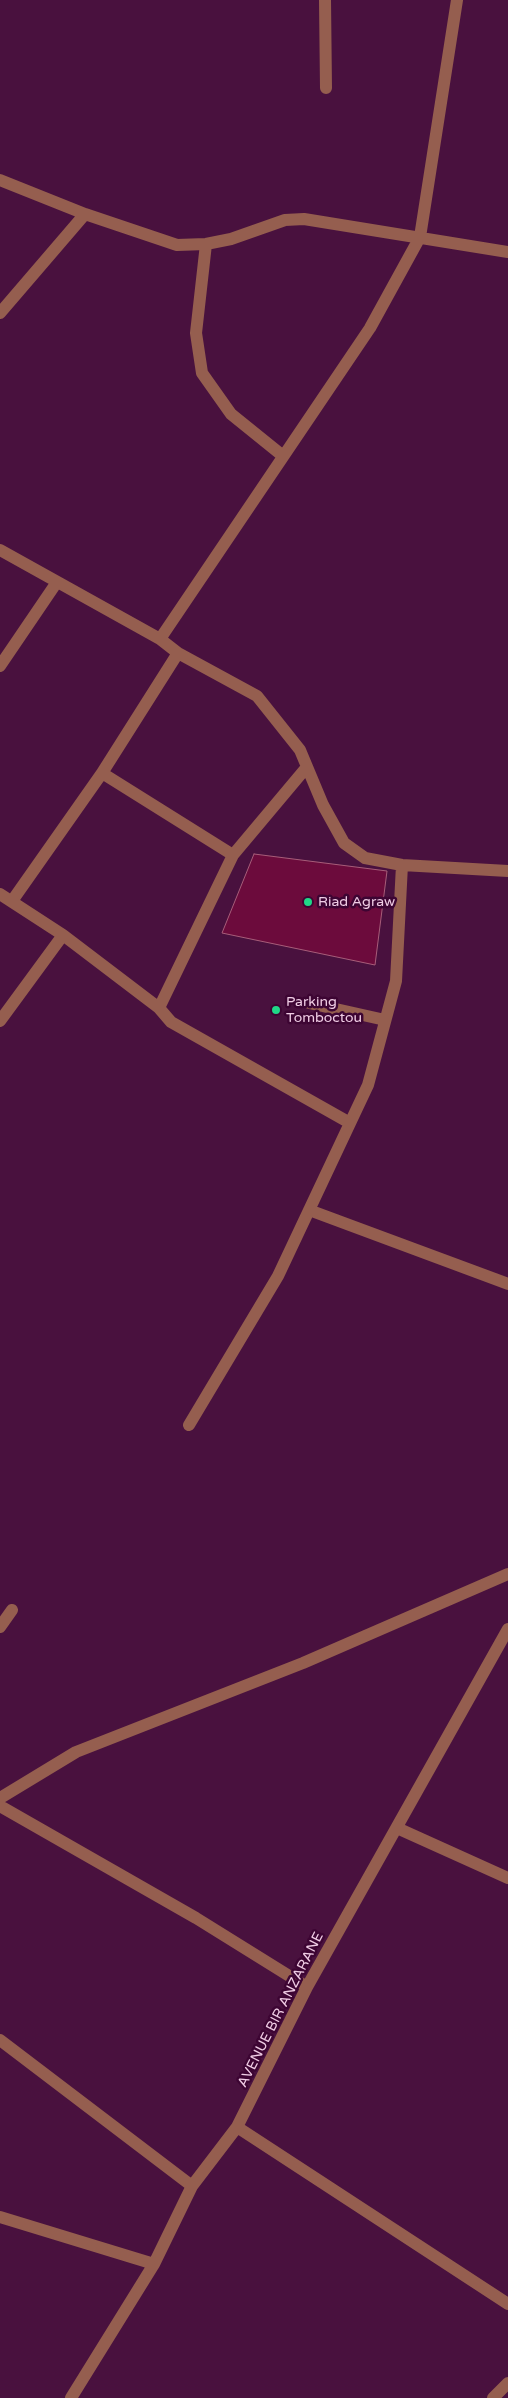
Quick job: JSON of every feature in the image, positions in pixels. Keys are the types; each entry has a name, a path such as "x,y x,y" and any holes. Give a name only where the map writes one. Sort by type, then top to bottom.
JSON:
{"street":[{"path":"325,0 326,88"},
{"path":"160,639 370,328 420,237 457,0"},
{"path":"0,180 84,214 177,245 206,244 231,239 285,220 304,219 393,235 420,237 438,242 508,252"},
{"path":"0,313 84,214"},
{"path":"206,244 196,333 202,373 231,414 283,456"},
{"path":"0,550 160,639 178,653 257,696 300,750 323,805 344,842 365,858 402,865 508,870"},
{"path":"0,666 57,582"},
{"path":"12,902 102,773 178,653"},
{"path":"159,1008 233,855 306,768"},
{"path":"102,773 233,855"},
{"path":"189,1425 278,1276 368,1084 396,981 402,865"},
{"path":"0,894 63,935 159,1008 171,1022 350,1123"},
{"path":"0,1021 63,935"},
{"path":"309,1003 385,1020"},
{"path":"309,1210 508,1284"},
{"path":"0,1798 76,1752 303,1663 508,1574"},
{"path":"0,1627 12,1610"},
{"name":"AVENUE BIR ANZARANE","path":"71,2398 154,2264 192,2186 237,2127 308,1987 507,1633"},
{"path":"0,1806 196,1918 308,1987"},
{"path":"397,1828 508,1878"},
{"path":"0,2040 192,2186"},
{"path":"237,2127 508,2304"},
{"path":"0,2217 154,2264"},
{"path":"493,2398 508,2383"}],"building":[{"name":"Riad Agraw","path":"254,854 387,871 375,965 222,933"}],"place":[{"name":"Riad Agraw","path":"308,902"},
{"name":"Parking Tomboctou","path":"276,1010"}]}
